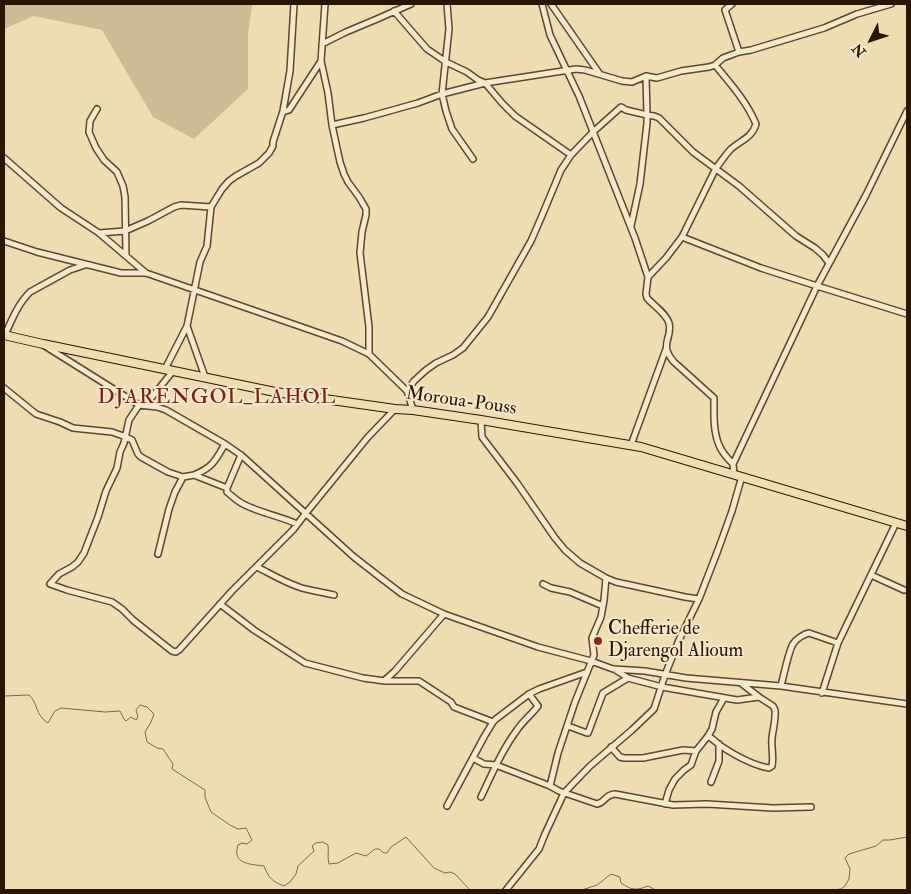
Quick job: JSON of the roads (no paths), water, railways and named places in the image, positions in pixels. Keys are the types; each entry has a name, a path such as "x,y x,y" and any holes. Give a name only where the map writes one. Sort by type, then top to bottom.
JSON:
{"main road":[{"name":"Moroua-Pouss","path":"4,335 275,392 481,420 641,447 907,526"}],"street":[{"path":"294,4 290,71 283,111 273,146 259,164 229,181 211,207 207,246 200,262 187,326 169,370 152,397 139,405 130,420 117,468 106,491 84,553 78,562 59,574 50,584 112,602 146,631 176,652 293,530 368,437 395,409"},
{"path":"324,4 321,62 332,125 344,174 366,210 360,253 369,328 369,354"},
{"path":"322,44 411,4"},
{"path":"447,4 449,29 442,94 452,129 473,159"},
{"path":"542,4 550,35 567,70 631,227 648,276 647,298 668,322 670,327 666,349 631,446"},
{"path":"550,4 599,74"},
{"path":"732,4 725,10 739,52"},
{"path":"332,125 364,118 485,83 567,70 585,70 632,82 646,76 657,78 681,71 709,67 739,52 816,30 857,14 890,4"},
{"path":"394,11 424,46 446,62 485,83 515,116 572,155"},
{"path":"283,111 289,110 321,62"},
{"path":"648,276 682,238 716,168 732,148 754,131 756,124 749,109 715,65"},
{"path":"631,227 640,184 647,123 646,76"},
{"path":"407,391 414,381 426,370 454,355 462,348 488,317 531,241 561,170 593,132 620,107 659,118 693,152 739,186 796,236 815,248 829,263"},
{"path":"97,109 90,121 89,132 100,154 116,172 123,186 125,197 126,256"},
{"path":"733,464 817,286 866,195 907,111"},
{"path":"4,158 61,208 99,233 146,273"},
{"path":"99,233 125,231 181,205 211,207"},
{"path":"682,238 761,268 907,314"},
{"path":"4,242 87,265 125,273 146,273 342,341 369,354 407,391 413,410"},
{"path":"4,335 20,302 30,292 70,270 87,265"},
{"path":"187,326 205,377"},
{"path":"43,344 139,405 166,410 241,455 354,557 402,594 444,614 538,647 591,661 613,669 628,678 662,687 737,700 759,697"},
{"path":"506,890 539,848 564,793 590,766 654,709 665,675 679,640 699,599 732,511 738,476 733,464 719,446 714,421 714,398 670,358 666,349"},
{"path":"4,388 36,414 72,428 112,432 126,436 132,440 138,454 144,460 183,477 194,475 212,466 225,444"},
{"path":"481,420 482,437 555,538 580,563 606,578 623,584 699,599"},
{"path":"241,455 227,492 242,503 266,514 297,524"},
{"path":"194,475 227,488"},
{"path":"158,554 169,509 183,477"},
{"path":"822,693 838,643 896,523"},
{"path":"257,567 292,585 334,595"},
{"path":"871,575 904,590"},
{"path":"550,786 558,753 586,672 594,655 592,638 599,623 603,606 606,578"},
{"path":"543,584 551,588 570,592 603,606"},
{"path":"220,604 254,630 305,663 363,678 385,681 419,681 451,702 454,707 493,722"},
{"path":"385,681 444,614"},
{"path":"781,686 791,647 803,635 809,633 838,643"},
{"path":"613,669 686,678 781,686 907,704"},
{"path":"447,806 493,722 529,694 586,672"},
{"path":"568,726 587,734 603,693 628,678"},
{"path":"708,736 749,762 766,768 772,766 772,737 775,710 773,706 741,682"},
{"path":"481,797 496,765 517,729 538,706 529,694"},
{"path":"665,804 669,790 679,775 691,765 696,751 712,729 716,712 724,698"},
{"path":"711,782 719,761 719,744"},
{"path":"612,747 620,757 624,758 642,758 683,750 696,751"},
{"path":"473,758 484,764 496,765 564,793 598,804 609,795 615,794 673,805 707,804 773,808 811,807"}],"waterway":[{"path":"4,696 29,695 41,716 48,723 55,711 61,708 105,712 120,711 126,721 131,717 136,720 138,717 136,710 140,705 147,707 154,714 145,732 147,742 163,749 173,764 172,769 205,790 205,797 211,812 238,829 246,828 252,840 247,844 242,843 238,845 237,856 243,862 264,866 271,879 284,886 296,874 298,866 314,851 312,846 316,843 323,842 328,845 329,864 338,863 356,853 366,856 375,849 387,853 391,847 406,837 434,868 445,873 455,874 470,890"},
{"path":"832,890 841,889 849,879 850,869 845,858 849,854 876,846 883,840 907,837"},
{"path":"582,890 597,885 611,874 620,877 621,883 631,888 640,889 648,886 656,890"}],"place":[{"name":"Chefferie de Djarengol Alioum","path":"598,641"}],"district":[{"name":"DJARENGOL_LAHOL","path":"217,398"}]}
